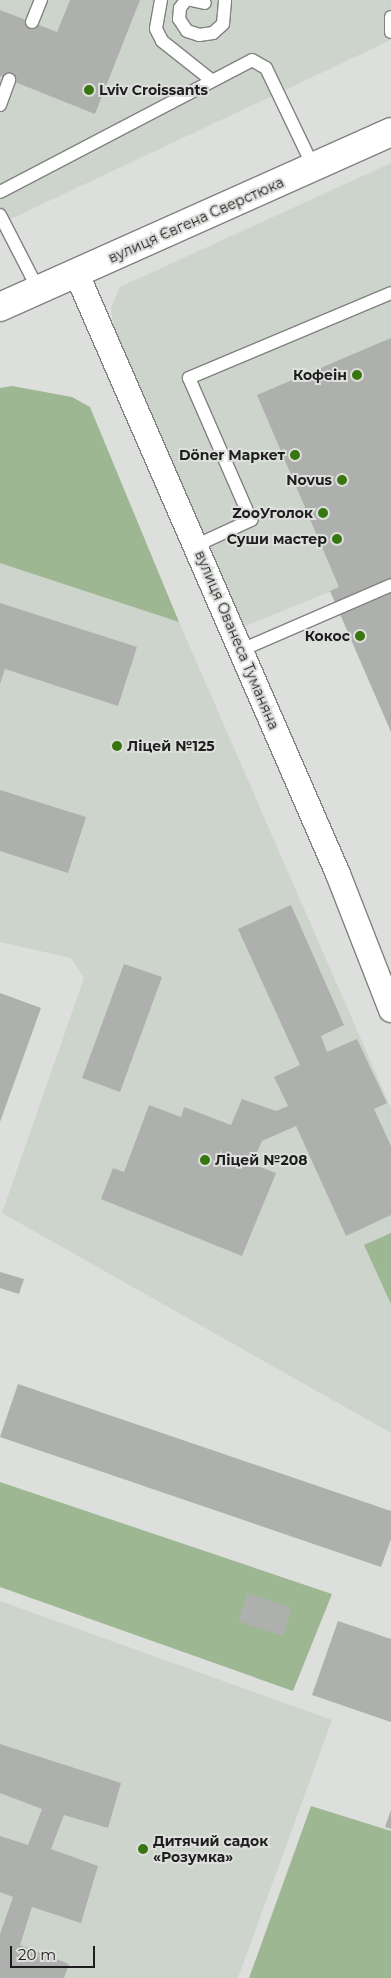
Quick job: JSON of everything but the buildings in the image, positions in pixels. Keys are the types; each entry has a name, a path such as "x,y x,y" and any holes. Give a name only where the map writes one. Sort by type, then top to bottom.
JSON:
{"main road":[{"name":"вулиця Євгена Сверстюка","path":"0,307 391,132"}],"street":[{"name":"вулиця Ованеса Туманяна","path":"76,272 197,545 391,1010"}],"lane":[{"path":"32,22 41,0"},
{"path":"162,0 156,29 162,41 210,79"},
{"path":"186,0 180,8 179,19 188,31 199,35 213,33 223,24 226,0"},
{"path":"191,0 205,2"},
{"path":"391,17 391,32"},
{"path":"0,192 242,63 260,62 314,168"},
{"path":"0,105 9,80"},
{"path":"0,214 39,291"},
{"path":"197,545 251,520 190,378 391,293"},
{"path":"241,650 391,585"}],"shaded area":[{"path":"0,0 391,0 391,40 0,224"},
{"path":"391,163 391,567 243,627 115,336 111,308 120,287"},
{"path":"72,397 179,622 391,1108 391,1433 2,1213 84,978 71,958 0,942 0,428"},
{"name":"Дитячий садок «Розумка»","path":"0,1601 332,1720 238,1978 0,1978"}],"green space":[{"path":"12,386 72,397 90,407 179,622 0,563 0,388"},
{"path":"391,1233 391,1304 364,1245"},
{"path":"0,1482 332,1594 293,1691 0,1587"},
{"path":"311,1806 391,1831 391,1978 249,1978"}],"place":[{"name":"Lviv Croissants","path":"89,90"},
{"name":"Кофеін","path":"357,375"},
{"name":"Döner Маркет","path":"295,455"},
{"name":"Novus","path":"342,480"},
{"name":"ZooУголок","path":"323,513"},
{"name":"Суши мастер","path":"337,539"},
{"name":"Кокос","path":"360,636"},
{"name":"Ліцей №125","path":"117,746"},
{"name":"Ліцей №208","path":"205,1160"},
{"name":"Дитячий садок «Розумка»","path":"143,1849"}]}
